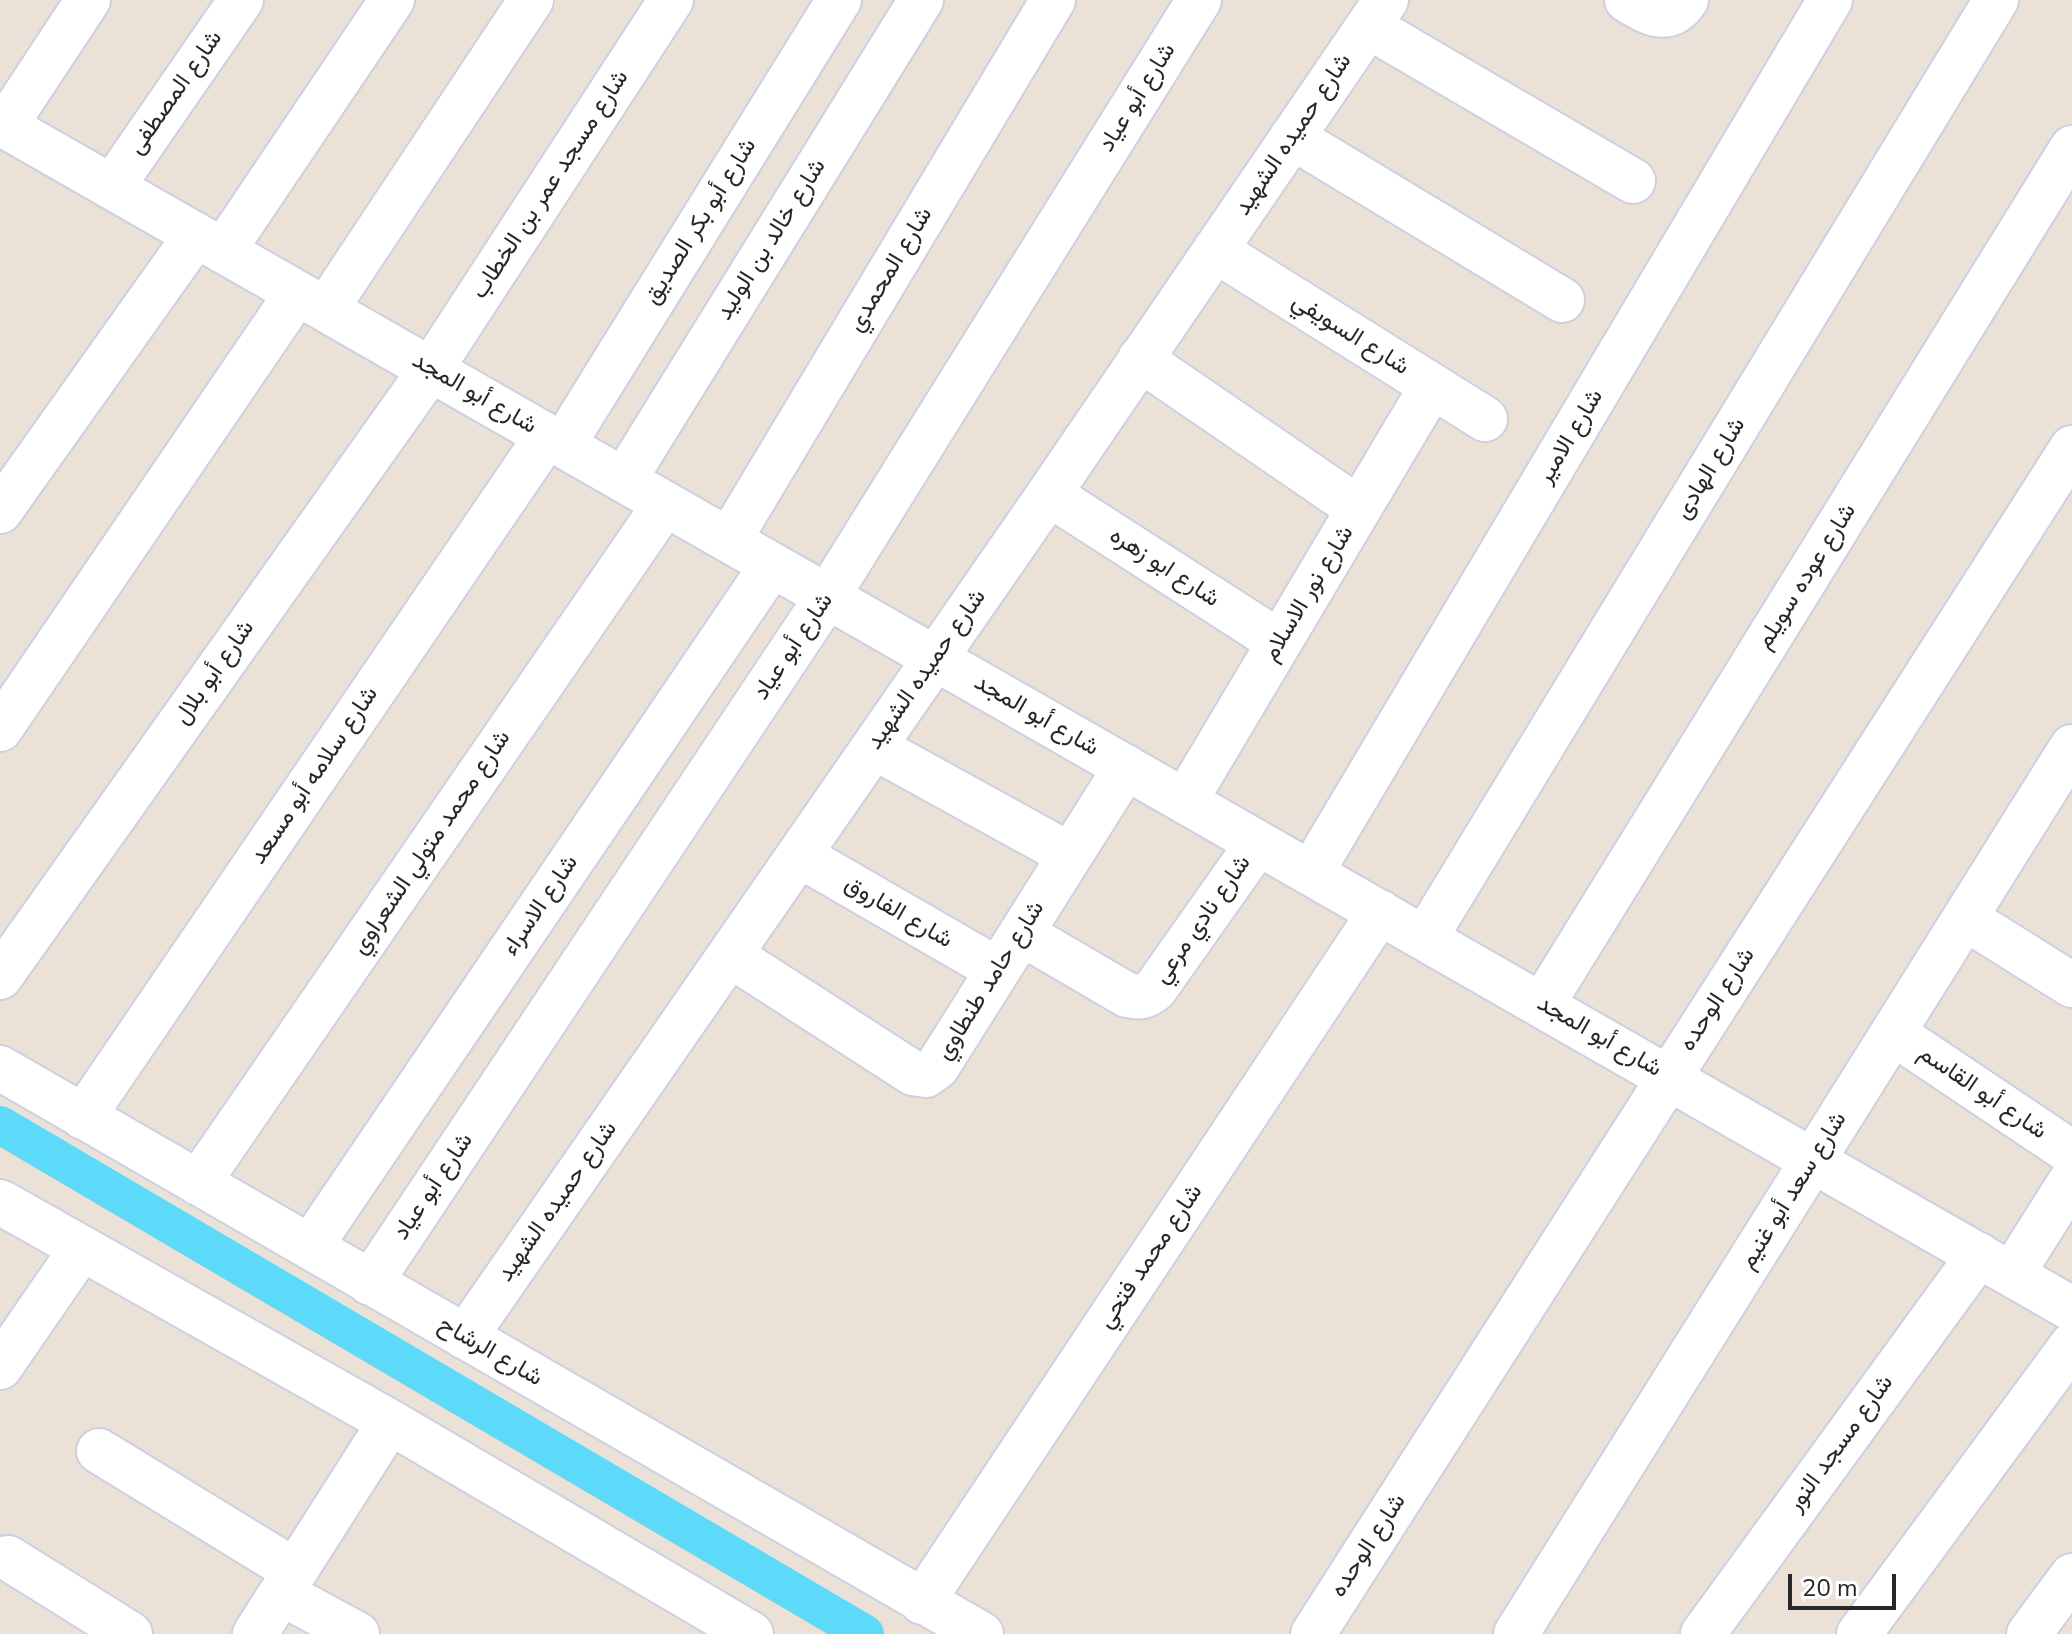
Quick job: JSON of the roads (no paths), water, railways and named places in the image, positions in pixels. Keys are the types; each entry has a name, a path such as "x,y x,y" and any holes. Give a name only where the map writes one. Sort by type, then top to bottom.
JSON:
{"street":[{"path":"2,124 88,0"},
{"name":"شارع المصطفى","path":"112,187 241,0"},
{"path":"0,511 210,243 392,0"},
{"path":"0,729 531,0"},
{"name":"شارع مسجد عمر بن الخطاب","path":"431,369 671,0"},
{"name":"شارع أبو بكر الصديق","path":"555,440 839,0"},
{"name":"شارع خالد بن الوليد","path":"624,480 921,0"},
{"name":"شارع المحمدي","path":"729,540 1053,0"},
{"name":"شارع أبو عياد","path":"370,1283 827,597 1199,0"},
{"path":"1627,0 1658,15 1676,11 1686,0"},
{"name":"شارع الامير","path":"1311,873 1830,0"},
{"name":"شارع الهادى","path":"1425,938 1996,0"},
{"path":"1377,13 1633,181"},
{"name":"شارع حميده الشهيد","path":"465,1337 1049,494 1377,13"},
{"name":"شارع أبو المجد","path":"2,124 2072,1309"},
{"path":"1292,137 1562,300"},
{"name":"شارع عوده سويلم","path":"1542,1005 2072,148"},
{"name":"شارع السويفي","path":"1215,250 1485,419"},
{"path":"1140,359 1359,509"},
{"name":"شارع أبو بلال","path":"0,977 431,369"},
{"name":"شارع نور الاسلام","path":"1185,801 1432,386"},
{"name":"شارع سلامه أبو مسعد","path":"83,1117 555,440"},
{"name":"شارع الوحده","path":"1313,1634 2072,448"},
{"name":"شارع ابو زهره","path":"1049,494 1279,642"},
{"name":"شارع محمد متولي الشعراوي","path":"198,1183 665,504"},
{"name":"شارع الاسراء","path":"310,1247 772,565"},
{"path":"874,747 1070,855"},
{"name":"شارع سعد أبو غنيم","path":"1516,1634 1965,918 2057,804 2072,747"},
{"name":"شارع حامد طنطاوي","path":"730,955 900,1065 919,1075 926,1075 937,1067 1126,767"},
{"name":"شارع نادي مرعي","path":"1021,933 1127,995 1136,998 1146,996 1155,989 1258,843"},
{"name":"شارع الفاروق","path":"799,855 998,970"},
{"name":"شارع محمد فتحي","path":"922,1602 1380,912"},
{"path":"1965,918 2072,985"},
{"name":"شارع أبو القاسم","path":"1893,1033 2072,1153"},
{"name":"شارع الرشاح","path":"0,1068 981,1634"},
{"name":"شارع مسجد النور","path":"1703,1634 1995,1265 2072,1179"},
{"path":"0,1202 390,1422 751,1634"},
{"path":"0,1367 82,1248"},
{"path":"1859,1634 2072,1345"},
{"path":"255,1634 390,1422"},
{"path":"99,1451 288,1582 357,1634"},
{"path":"8,1558 130,1634"},
{"path":"2029,1634 2072,1576"}],"waterway":[{"path":"0,1125 865,1634"}]}
